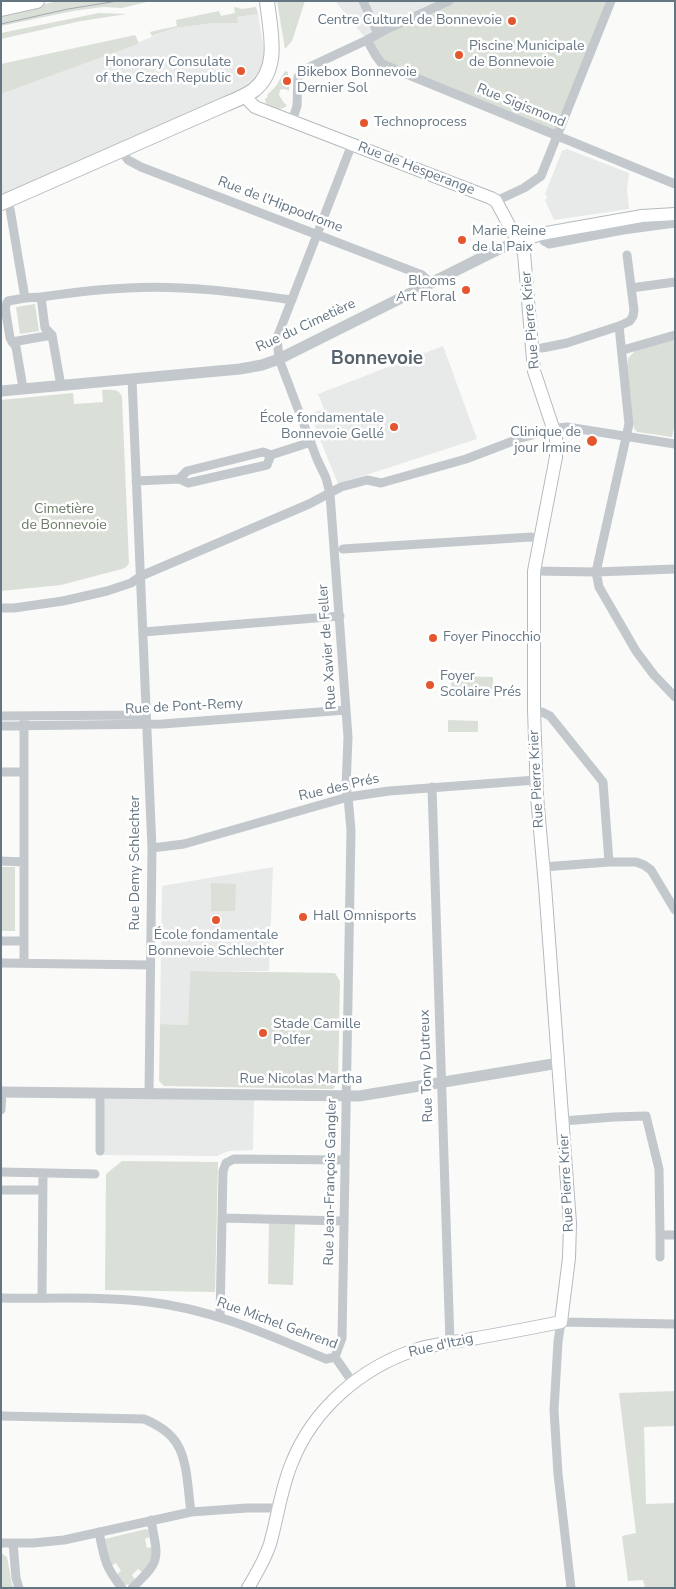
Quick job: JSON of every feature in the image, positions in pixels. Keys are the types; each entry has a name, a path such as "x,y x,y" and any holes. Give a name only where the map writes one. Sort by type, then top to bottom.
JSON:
{"main road":[{"path":"1,9 37,1"},
{"path":"4,202 244,96 260,85 272,60 267,1"},
{"name":"Rue de Hesperange","path":"244,96 255,107 496,201"},
{"path":"496,201 519,241 541,234 642,216 675,214"},
{"name":"Rue Pierre Krier","path":"519,241 525,260 534,371 557,446 534,571 534,710 536,780 570,1222 569,1258 560,1322"},
{"name":"Rue d'Itzig","path":"248,1588 269,1546 286,1478 304,1437 321,1412 353,1383 393,1359 411,1351 560,1322"}],"street":[{"path":"363,1 378,34"},
{"path":"292,121 297,106 297,82 300,73 318,62 449,1"},
{"path":"496,201 524,188 541,176 612,1"},
{"name":"Rue Sigismond","path":"367,40 382,64 675,184"},
{"path":"279,358 277,338 352,144"},
{"name":"Rue de l'Hippodrome","path":"122,150 128,160 141,167 422,275 431,283"},
{"path":"4,202 10,209 25,298"},
{"path":"541,234 548,244 623,230 675,223"},
{"name":"Rue du Cimetière","path":"1,390 240,369 262,365 498,249 519,241"},
{"path":"542,348 567,343 630,321 634,310 627,255"},
{"path":"631,288 675,282"},
{"path":"23,388 16,347 10,338 5,305 11,300 128,288 169,288 234,292 292,300"},
{"path":"40,297 44,328 52,335 61,386"},
{"path":"619,326 630,424 596,572 599,587 636,650 654,675 675,697"},
{"path":"12,342 52,335"},
{"path":"623,350 675,335"},
{"name":"Rue Xavier de Feller","path":"279,358 326,478 330,494 348,737 346,788 348,797"},
{"name":"Rue Demy Schlechter","path":"132,379 152,848 148,1094"},
{"path":"1,608 63,601 107,591 131,583 141,576 309,504 340,488 367,480 381,483 466,459 520,438 553,429 567,428 675,444"},
{"path":"136,480 179,479 188,484 266,464 271,456 311,442"},
{"path":"179,479 187,470 264,452 271,456"},
{"path":"343,549 539,538"},
{"path":"534,571 596,572 675,569"},
{"path":"142,632 340,616"},
{"name":"Rue de Pont-Remy","path":"1,726 146,724 346,710"},
{"path":"534,710 550,716 602,782 609,862"},
{"name":"Rue de Pont-Remy","path":"1,716 146,715"},
{"path":"24,716 24,963"},
{"path":"1,772 24,772"},
{"name":"Rue des Prés","path":"152,848 184,844 348,797 432,787 536,780"},
{"name":"Rue Tony Dutreux","path":"432,787 450,1343"},
{"name":"Rue Jean-François Gangler","path":"335,1357 342,1338 351,830 348,797"},
{"path":"1,861 24,862"},
{"path":"543,867 636,862 651,870 675,910"},
{"path":"1,940 24,941"},
{"path":"1,963 150,965"},
{"name":"Rue Nicolas Martha","path":"1,1092 359,1096 559,1063"},
{"path":"1,1092 1,1110"},
{"path":"100,1093 100,1151"},
{"path":"563,1121 646,1116 660,1169 660,1257"},
{"path":"220,1317 223,1171 226,1163 234,1159 345,1160"},
{"path":"1,1172 94,1174"},
{"path":"42,1298 43,1173"},
{"path":"1,1190 43,1190"},
{"path":"222,1218 344,1220"},
{"path":"660,1235 675,1236"},
{"name":"Rue Michel Gehrend","path":"1,1298 129,1300 150,1302 220,1317 257,1330 326,1359 335,1357 353,1383"},
{"path":"571,1588 558,1474 554,1410 560,1322 675,1324"},
{"path":"1,1416 144,1418 158,1425 178,1444 183,1460 191,1512"},
{"path":"1,1543 64,1540 191,1512 279,1508"},
{"path":"132,1588 155,1564 157,1552 151,1520"},
{"path":"99,1532 104,1561 122,1588"},
{"path":"13,1543 16,1578 20,1588"}],"shaded area":[{"path":"335,1 449,1 367,40"},
{"path":"258,14 265,57 260,85 1,203 1,94 130,47 175,28 214,23 237,23 237,17"},
{"path":"567,149 629,173 627,190 629,209 554,220 545,200 547,197 545,194 562,151"},
{"name":"École fondamentale Bonnevoie Gellé","path":"443,346 477,439 338,484 310,414 324,409 318,394"},
{"name":"École fondamentale Bonnevoie Schlechter","path":"273,867 269,971 190,971 188,1025 160,1024 162,886"},
{"path":"109,1096 254,1098 253,1150 229,1151 217,1156 103,1155 104,1099"}],"green space":[{"path":"58,1 147,2 122,8 103,7 73,11 1,26 1,14"},
{"path":"277,1 305,1 292,41 285,49"},
{"path":"449,1 611,1 558,136 382,64 367,40"},
{"path":"234,7 242,9 256,7 258,14 237,17 238,23 214,23 175,28 152,36 150,32 177,26 176,20 219,11 221,16 235,13"},
{"path":"99,13 127,14 81,21 1,39 1,33"},
{"path":"135,35 139,43 130,47 1,94 1,64"},
{"path":"285,71 288,72 288,77 285,77 285,85 289,86 289,91 281,89 279,95 287,105 277,109 266,104 265,99"},
{"path":"35,304 39,331 20,334 16,307"},
{"path":"675,338 675,423 672,437 637,432 634,428 627,367 628,358 635,351"},
{"name":"Cimetière de Bonnevoie","path":"102,390 117,391 122,397 129,563 122,569 61,585 1,591 1,400 73,393 74,404 103,402"},
{"path":"451,676 493,677 493,689 451,688"},
{"path":"448,720 478,721 478,732 448,732"},
{"path":"1,867 15,867 15,931 1,931"},
{"path":"211,883 236,884 235,911 211,911"},
{"name":"Stade Camille Polfer","path":"190,971 335,973 340,981 338,1082 333,1089 164,1086 159,1081 160,1024 188,1025"},
{"path":"122,1161 218,1162 215,1292 105,1290 106,1174"},
{"path":"269,1223 295,1224 293,1285 268,1284"},
{"path":"675,1391 675,1426 644,1427 646,1504 675,1503 675,1588 645,1588 643,1580 628,1581 622,1536 636,1533 619,1393"},
{"path":"146,1529 149,1531 150,1537 145,1539 147,1548 153,1547 153,1555 143,1573 138,1569 132,1575 135,1580 126,1585 116,1575 121,1571 116,1563 111,1566 103,1542 105,1539"},
{"path":"1,1553 7,1557 14,1588 1,1588"}],"tram line":[{"path":"1,24 68,9 118,1"}],"place":[{"name":"Centre Culturel de Bonnevoie","path":"512,21"},
{"name":"Piscine Municipale de Bonnevoie","path":"459,55"},
{"name":"Honorary Consulate of the Czech Republic","path":"241,71"},
{"name":"Bikebox Bonnevoie Dernier Sol","path":"287,81"},
{"name":"Technoprocess","path":"364,123"},
{"name":"Marie Reine de la Paix","path":"462,240"},
{"name":"Blooms Art Floral","path":"466,290"},
{"name":"École fondamentale Bonnevoie Gellé","path":"394,427"},
{"name":"Clinique de jour Irmine","path":"592,441"},
{"name":"Foyer Pinocchio","path":"433,638"},
{"name":"Foyer Scolaire Prés","path":"430,685"},
{"name":"Hall Omnisports","path":"303,917"},
{"name":"École fondamentale Bonnevoie Schlechter","path":"216,920"},
{"name":"Stade Camille Polfer","path":"263,1033"}],"district":[{"name":"Bonnevoie","path":"377,359"}]}
